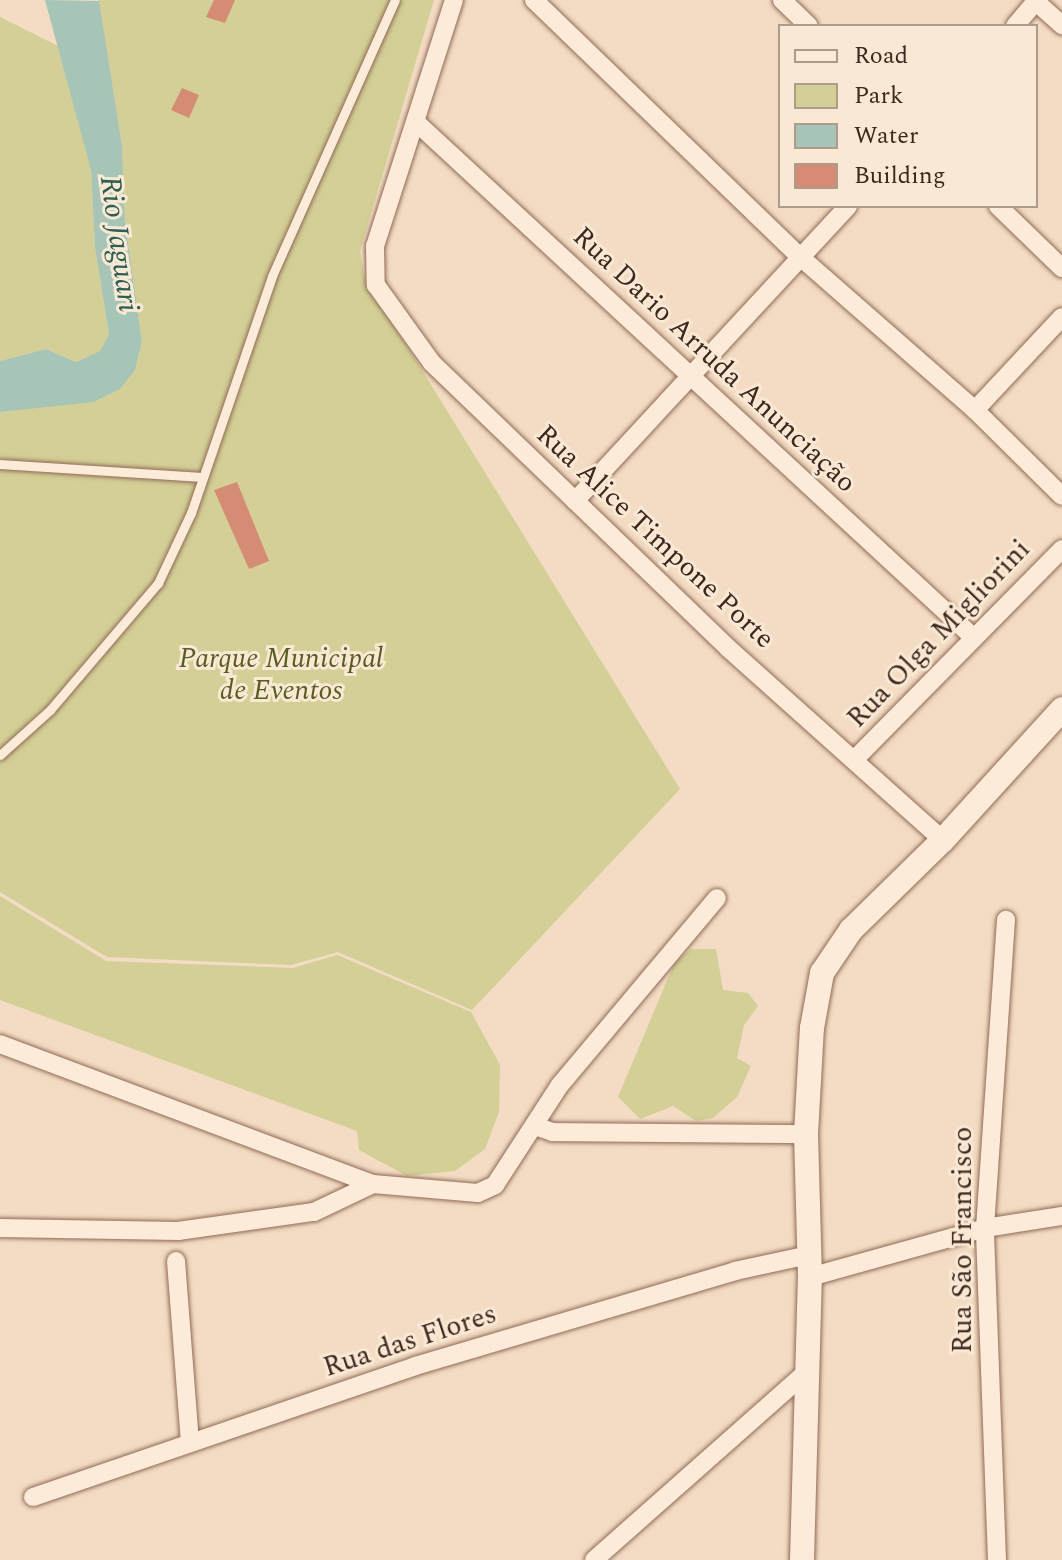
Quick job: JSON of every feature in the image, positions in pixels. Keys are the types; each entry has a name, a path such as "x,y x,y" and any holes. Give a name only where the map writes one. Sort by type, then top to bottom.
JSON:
{"street":[{"path":"417,123 454,0"},
{"path":"534,0 798,255 975,410 1062,496"},
{"path":"782,0 807,24"},
{"path":"1017,24 1036,1 1062,25"},
{"name":"Rua Alice Timpone Porte","path":"417,123 375,246 376,285 405,330 575,501 943,840"},
{"name":"Rua Dario Arruda Anunciação","path":"417,123 973,637"},
{"path":"575,501 798,255 846,208"},
{"path":"1000,208 1062,268"},
{"path":"975,410 1062,317"},
{"name":"Rua Olga Migliorini","path":"855,759 1062,549"},
{"path":"802,1560 810,1266 806,1134 812,1028 822,973 851,930 943,840 1062,709"},
{"path":"0,1044 373,1184 478,1193 495,1185 560,1085 717,898"},
{"name":"Rua São Francisco","path":"997,1560 985,1228 1006,920"},
{"path":"535,1126 552,1132 806,1134"},
{"path":"0,1228 178,1231 314,1212 373,1184"},
{"name":"Rua das Flores","path":"33,1497 415,1366 735,1271 810,1266 985,1228 1062,1216"},
{"path":"176,1261 190,1441"},
{"path":"594,1560 808,1371"}],"lane":[{"path":"0,755 50,710 143,605 175,547 272,276 395,0"},
{"path":"0,464 202,477"}],"green space":[{"name":"Parque Municipal de Eventos","path":"98,0 434,0 360,251 364,276 680,789 472,1010 338,952 291,965 107,957 0,892 0,412 135,370 142,342 125,221 122,146"},
{"path":"0,17 58,46 91,169 95,248 109,334 100,351 76,362 46,349 0,361"},
{"path":"0,896 106,961 293,968 337,955 471,1012 500,1065 499,1112 485,1149 455,1171 407,1176 359,1150 357,1131 0,1000"},
{"path":"691,949 716,949 723,990 748,993 758,1006 744,1025 737,1058 751,1066 737,1097 713,1118 696,1121 673,1106 640,1119 618,1097 674,964"}],"water":[{"name":"Rio Jaguari","path":"45,0 99,1 122,146 125,221 142,342 135,370 120,389 93,402 0,412 0,361 46,349 76,362 100,351 109,334 95,248 91,170"}],"building":[{"path":"214,0 235,0 225,23 206,17"},
{"path":"182,88 199,95 189,118 171,110"},
{"path":"237,482 269,561 249,569 214,490"}]}
